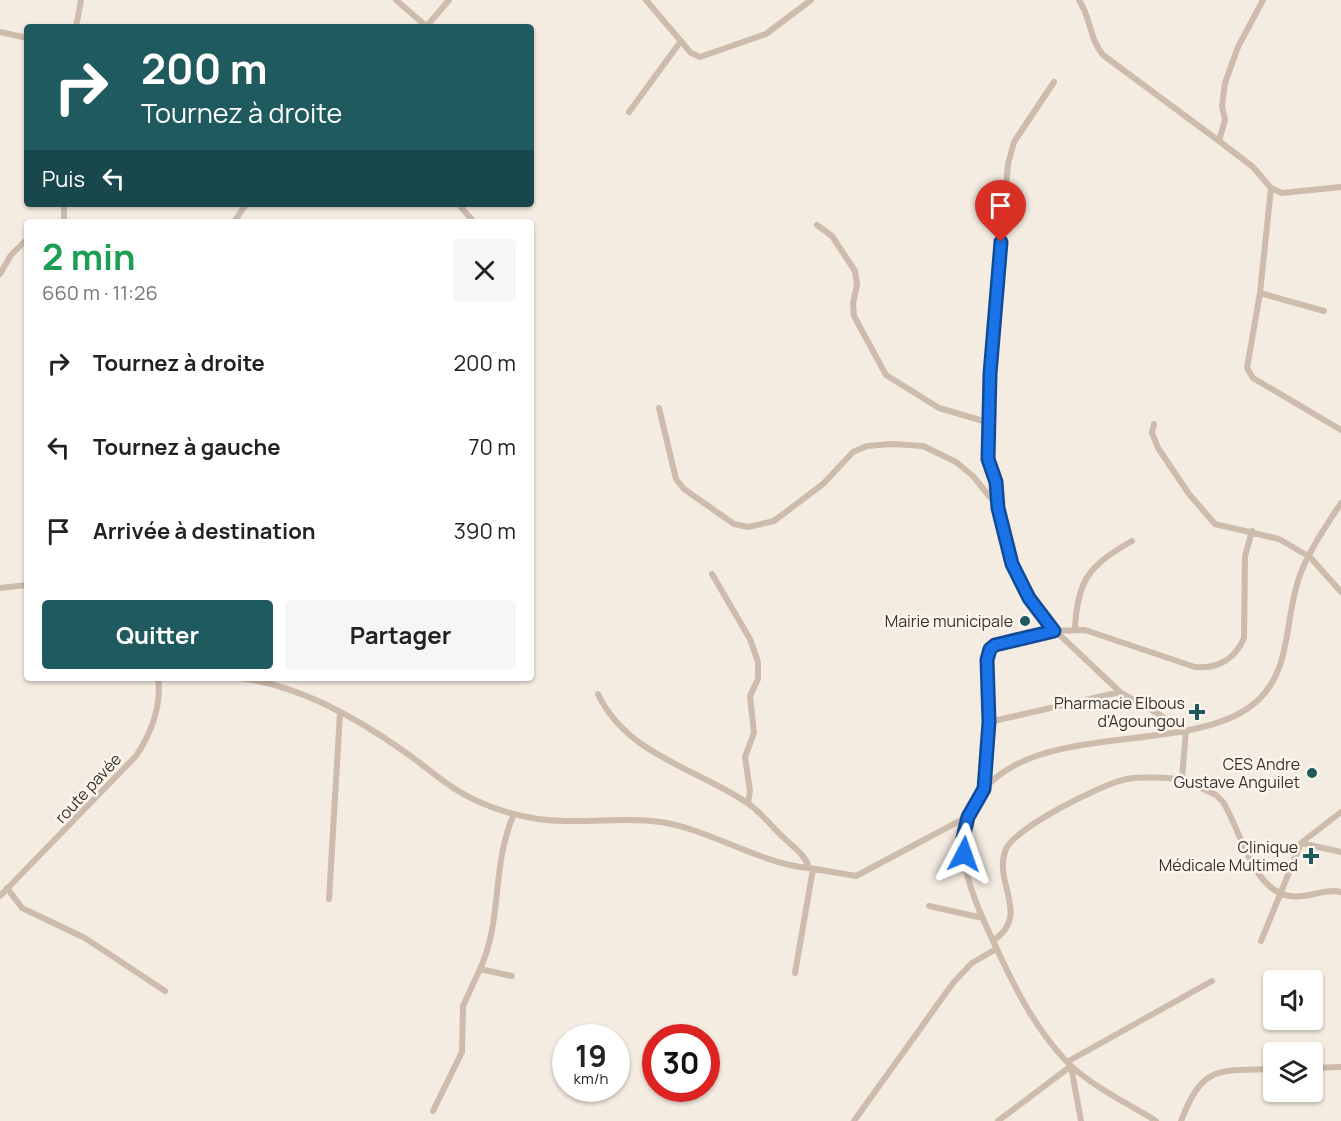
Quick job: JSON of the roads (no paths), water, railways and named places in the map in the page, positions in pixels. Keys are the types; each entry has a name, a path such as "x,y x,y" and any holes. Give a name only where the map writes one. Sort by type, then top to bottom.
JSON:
{"street":[{"path":"77,24 81,0"},
{"path":"396,0 423,24"},
{"path":"429,24 449,0"},
{"path":"646,0 691,53 700,57 766,34 811,0"},
{"path":"1079,0 1086,12 1092,41 1103,55 1254,167 1271,188 1293,194 1341,187"},
{"path":"1219,141 1225,120 1222,98 1224,83 1238,47 1263,0"},
{"path":"0,32 24,37"},
{"path":"629,112 681,41"},
{"path":"1054,82 1011,149 997,276 990,374 988,459 996,482 998,508 1005,541 1021,584 1054,631 1120,692 1186,730"},
{"path":"1271,188 1260,293 1247,368 1253,378 1341,430"},
{"path":"461,207 471,219"},
{"path":"817,225 832,236 855,271 857,285 853,303 854,316 886,375 939,408 990,423"},
{"path":"0,274 11,255 24,242"},
{"path":"1260,293 1324,311"},
{"path":"659,408 676,479 684,489 734,524 748,527 774,521 823,484 853,452 867,446 892,444 923,446 956,462 973,476 998,508"},
{"path":"1154,424 1154,440 1200,508 1215,524 1279,538 1310,557 1341,592"},
{"path":"1156,1121 1069,1064 1025,1005 996,949 968,884 963,838 968,817 984,789 1013,767 1064,748 1186,730 1236,716 1252,705 1269,689 1282,664 1300,575 1341,502"},
{"path":"984,789 989,722 987,660 990,649 995,645 1054,631 1075,629 1096,633 1195,667 1209,668 1228,660 1239,650 1244,638 1245,556 1252,531"},
{"path":"1075,629 1085,579 1093,566 1131,541"},
{"path":"712,574 750,639 758,662 758,679 750,696 754,733 746,757 750,791 748,803"},
{"path":"0,588 24,585"},
{"name":"route pavée","path":"0,896 41,857 136,756 150,731 157,704 159,681"},
{"path":"251,681 293,692 340,713 403,750 441,781 464,795 514,814 566,822 660,822 719,838 788,864 856,876 968,817"},
{"path":"989,722 1120,692"},
{"path":"598,694 609,717 638,742 688,773 712,782 748,803 801,853 811,868 795,973"},
{"path":"328,899 340,713"},
{"path":"1182,779 1186,730"},
{"path":"993,942 1009,927 1011,915 1003,869 1006,850 1012,840 1068,804 1112,783 1137,777 1182,779 1206,790 1223,802 1260,875 1272,890 1294,897 1341,892"},
{"path":"1261,941 1301,843 1341,812"},
{"path":"434,1111 462,1052 464,1006 480,969 494,918 500,851 514,814"},
{"path":"1301,843 1341,852"},
{"path":"7,888 22,908 85,938 165,990"},
{"path":"929,906 983,918"},
{"path":"854,1121 953,983 972,963 996,949"},
{"path":"480,969 512,976"},
{"path":"998,1121 1069,1064 1212,981"},
{"path":"1069,1064 1081,1121"},
{"path":"1323,1068 1341,1067"},
{"path":"1181,1121 1195,1088 1211,1075 1228,1070 1263,1069"}],"place":[{"name":"Mairie municipale","path":"1025,621"},
{"name":"Pharmacie Elbous d'Agoungou","path":"1197,712"},
{"name":"CES Andre Gustave Anguilet","path":"1312,773"},
{"name":"Clinique Médicale Multimed","path":"1311,856"}]}
